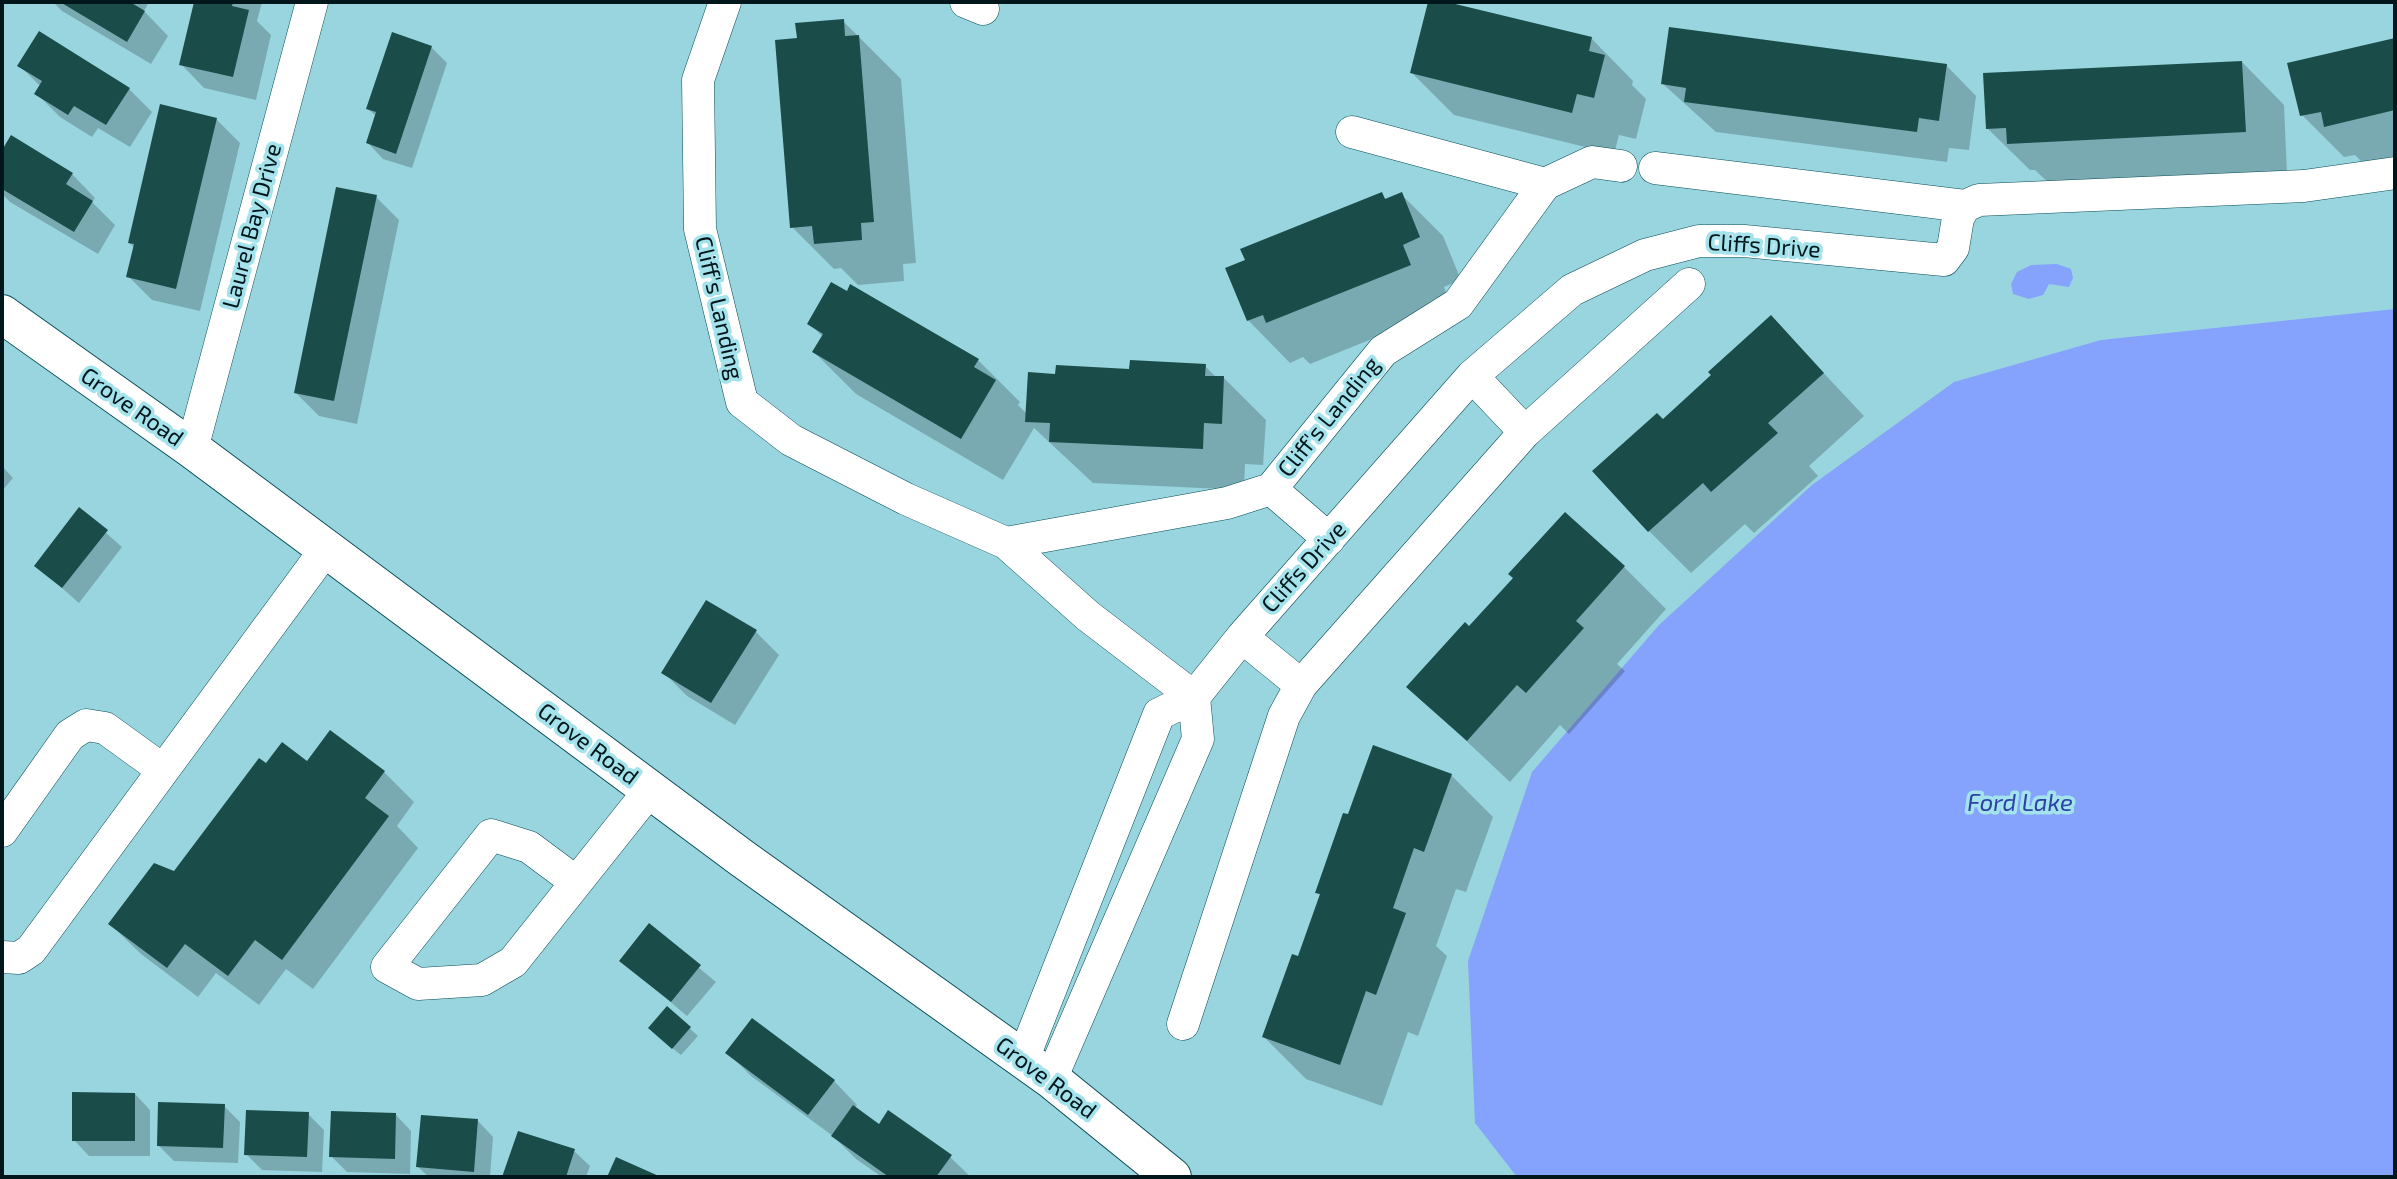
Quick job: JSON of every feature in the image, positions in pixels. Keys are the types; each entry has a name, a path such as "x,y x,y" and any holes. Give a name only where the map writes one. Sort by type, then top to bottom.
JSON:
{"main road":[{"name":"Grove Road","path":"2,314 192,449 650,790 1037,1069 1172,1177"}],"street":[{"name":"Laurel Bay Drive","path":"192,449 312,2"},
{"name":"Cliff's Landing","path":"725,2 698,80 700,229 742,402 791,440 906,499 1006,543 1088,616 1194,697"},
{"path":"1352,132 1545,184 1592,162 1621,166"},
{"path":"1655,168 1965,206 1979,200 2304,186 2395,173"},
{"name":"Cliff's Landing","path":"1006,543 1227,503 1271,489 1383,351 1458,304 1545,184"},
{"name":"Cliffs Drive","path":"1037,1069 1159,714 1194,697 1242,638 1472,376 1572,290 1645,255 1674,246 1722,240 1944,260 1951,255 1958,218 1965,206"},
{"path":"1182,1024 1284,716 1301,685 1525,432 1689,285"},
{"path":"1472,376 1525,432"},
{"path":"1271,489 1329,539"},
{"path":"2,957 19,958 31,950 326,549"},
{"path":"1242,638 1301,685"},
{"path":"1037,1069 1198,739 1194,697"},
{"path":"2,831 70,735 86,725 105,727 163,770"},
{"path":"576,882 529,847 491,835 387,967 418,984 482,980 513,962 650,790"}],"water":[{"path":"2057,264 2071,269 2073,278 2069,287 2049,284 2043,295 2029,299 2013,294 2011,284 2017,272 2031,265"},
{"name":"Ford Lake","path":"2395,309 2395,1177 1517,1177 1475,1123 1468,961 1532,772 1659,625 1812,485 1954,382 2101,340"}],"building":[{"path":"60,2 130,2 145,11 127,42"},
{"path":"194,2 233,2 232,6 249,10 233,77 179,65"},
{"path":"1428,2 1447,2 1592,37 1589,51 1605,55 1594,98 1577,94 1572,113 1410,73"},
{"path":"844,19 845,36 859,35 874,222 861,223 862,240 814,244 812,226 790,228 775,40 797,38 795,23"},
{"path":"1669,27 1947,64 1939,121 1919,118 1917,132 1684,102 1686,88 1661,84"},
{"path":"39,31 130,88 106,125 74,106 68,115 34,94 42,81 17,66"},
{"path":"392,32 432,46 396,154 366,143 376,112 366,109"},
{"path":"2395,38 2395,110 2324,127 2321,112 2300,116 2287,63"},
{"path":"2242,61 2246,132 2007,144 2006,128 1986,129 1983,73"},
{"path":"160,104 217,118 176,289 126,277 134,244 128,243"},
{"path":"11,135 73,173 66,184 93,201 74,232 2,189 2,150"},
{"path":"336,187 377,195 334,401 294,393"},
{"path":"1382,192 1385,199 1402,192 1420,237 1403,245 1411,265 1266,323 1263,315 1247,321 1225,268 1245,260 1240,249"},
{"path":"831,282 847,291 850,284 979,359 974,367 996,380 961,439 812,352 823,334 807,324"},
{"path":"1771,315 1824,373 1768,423 1778,433 1711,492 1703,483 1648,532 1592,471 1657,413 1663,419 1711,375 1708,372"},
{"path":"1130,360 1206,364 1205,376 1224,376 1222,424 1204,423 1203,449 1049,442 1050,423 1025,422 1028,372 1055,374 1056,365 1129,369"},
{"path":"79,507 108,530 62,588 34,566"},
{"path":"1565,512 1625,566 1576,621 1584,628 1526,693 1517,685 1467,741 1406,687 1465,622 1469,626 1513,578 1508,574"},
{"path":"706,600 757,630 711,703 661,673"},
{"path":"330,730 385,771 365,798 389,816 282,960 255,940 228,976 185,944 167,968 108,924 154,863 174,871 259,758 266,763 282,742 307,761"},
{"path":"1373,745 1452,774 1424,852 1414,848 1393,908 1406,913 1376,995 1366,991 1340,1065 1262,1037 1292,954 1298,956 1320,894 1315,893 1343,813 1348,814"},
{"path":"649,923 701,965 671,1002 619,961"},
{"path":"667,1006 691,1027 672,1049 648,1028"},
{"path":"752,1018 835,1080 808,1115 725,1053"},
{"path":"72,1092 135,1093 135,1141 72,1141"},
{"path":"158,1102 225,1104 223,1148 157,1146"},
{"path":"853,1105 879,1124 888,1110 952,1155 936,1177 889,1177 831,1136"},
{"path":"246,1110 309,1112 307,1157 244,1155"},
{"path":"331,1111 396,1113 395,1159 329,1157"},
{"path":"421,1115 478,1119 474,1172 416,1167"},
{"path":"518,1131 575,1149 566,1177 502,1177"},
{"path":"616,1157 661,1177 607,1177"}]}
